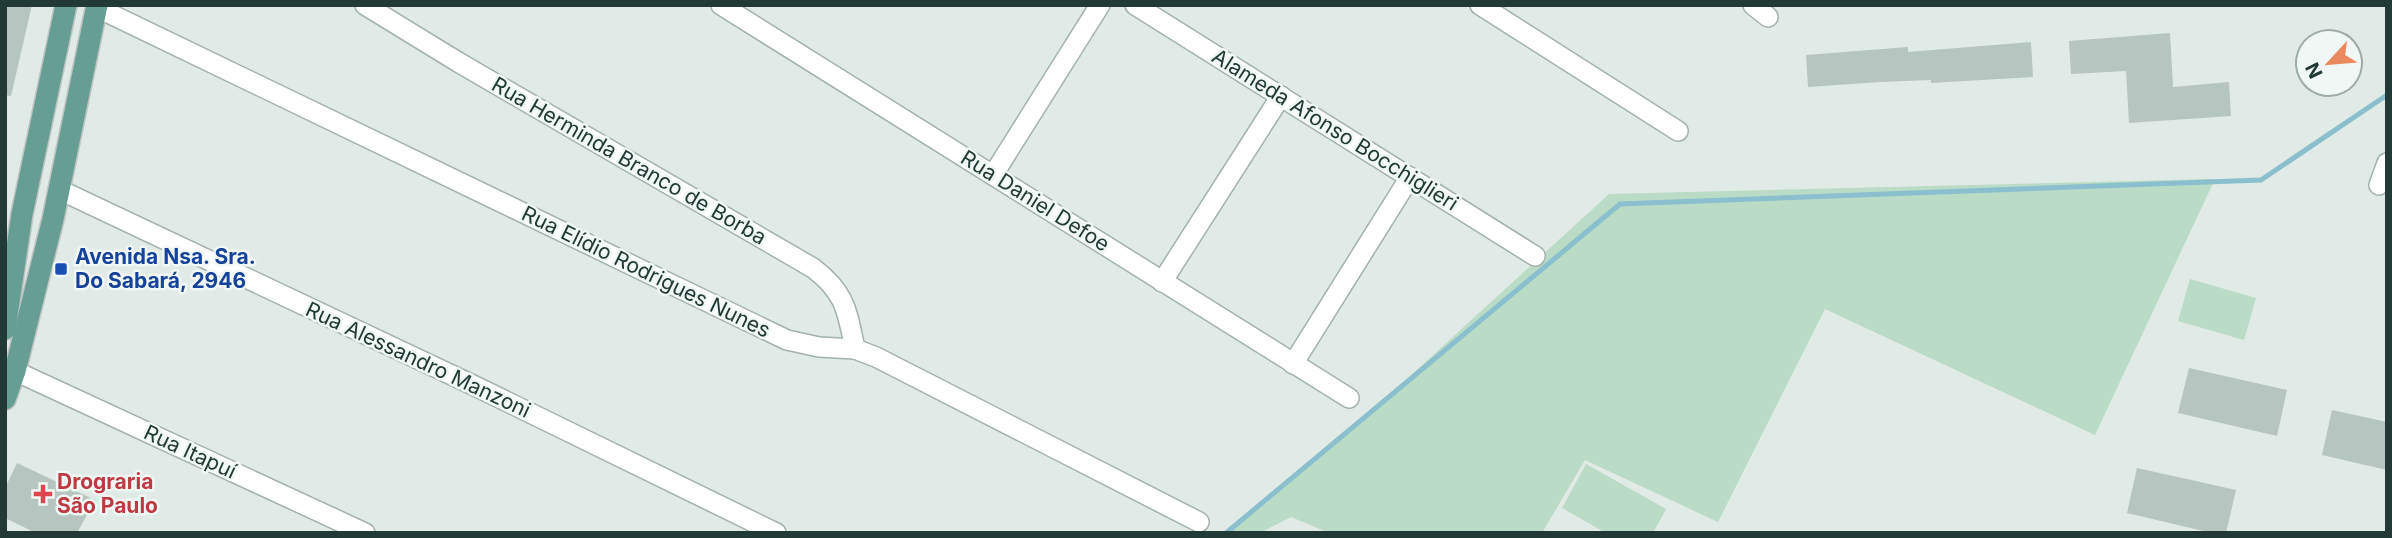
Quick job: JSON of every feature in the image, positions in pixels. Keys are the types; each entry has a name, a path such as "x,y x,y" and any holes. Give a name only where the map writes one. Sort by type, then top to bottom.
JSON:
{"main road":[{"path":"5,328 22,214 66,5"},
{"path":"5,399 15,371 60,190 97,6"}],"street":[{"name":"Rua Herminda Branco de Borba","path":"365,5 813,268 834,285 842,297 855,349"},
{"name":"Rua Daniel Defoe","path":"721,5 1349,398"},
{"path":"993,175 1100,5"},
{"name":"Alameda Afonso Bocchiglieri","path":"1135,5 1535,256"},
{"path":"1479,5 1678,131"},
{"name":"Rua Elídio Rodrigues Nunes","path":"97,6 787,340 819,347 855,349 876,357 1199,522"},
{"path":"1162,282 1281,96"},
{"path":"2379,185 2387,163"},
{"path":"1293,363 1410,177"},
{"name":"Rua Alessandro Manzoni","path":"60,190 463,380 776,533"},
{"name":"Rua Itapuí","path":"15,371 365,533"}],"green space":[{"path":"2215,179 2095,435 1825,309 1718,522 1585,460 1542,533 1329,533 1291,517 1260,533 1225,533 1409,377 1609,194"},
{"path":"2190,279 2256,298 2244,340 2178,321"},
{"path":"1586,464 1666,509 1653,533 1606,533 1562,508"}],"building":[{"path":"5,5 32,5 11,96 5,95"},
{"path":"2170,33 2173,87 2229,82 2231,116 2129,123 2126,71 2071,74 2069,41"},
{"path":"2031,42 2033,77 1808,87 1806,55 1908,47 1908,52"},
{"path":"2189,368 2287,390 2277,436 2178,413"},
{"path":"2332,410 2387,422 2387,470 2322,455"},
{"name":"Drograria São Paulo","path":"17,463 95,500 77,533 36,533 5,518 5,488"},
{"path":"2137,468 2236,490 2226,533 2212,533 2127,513"}],"waterway":[{"path":"1226,533 1620,204 2261,180 2387,95"}],"place":[{"name":"Avenida Nsa. Sra. Do Sabará, 2946","path":"61,269"},
{"name":"Drograria São Paulo","path":"43,494"}]}
